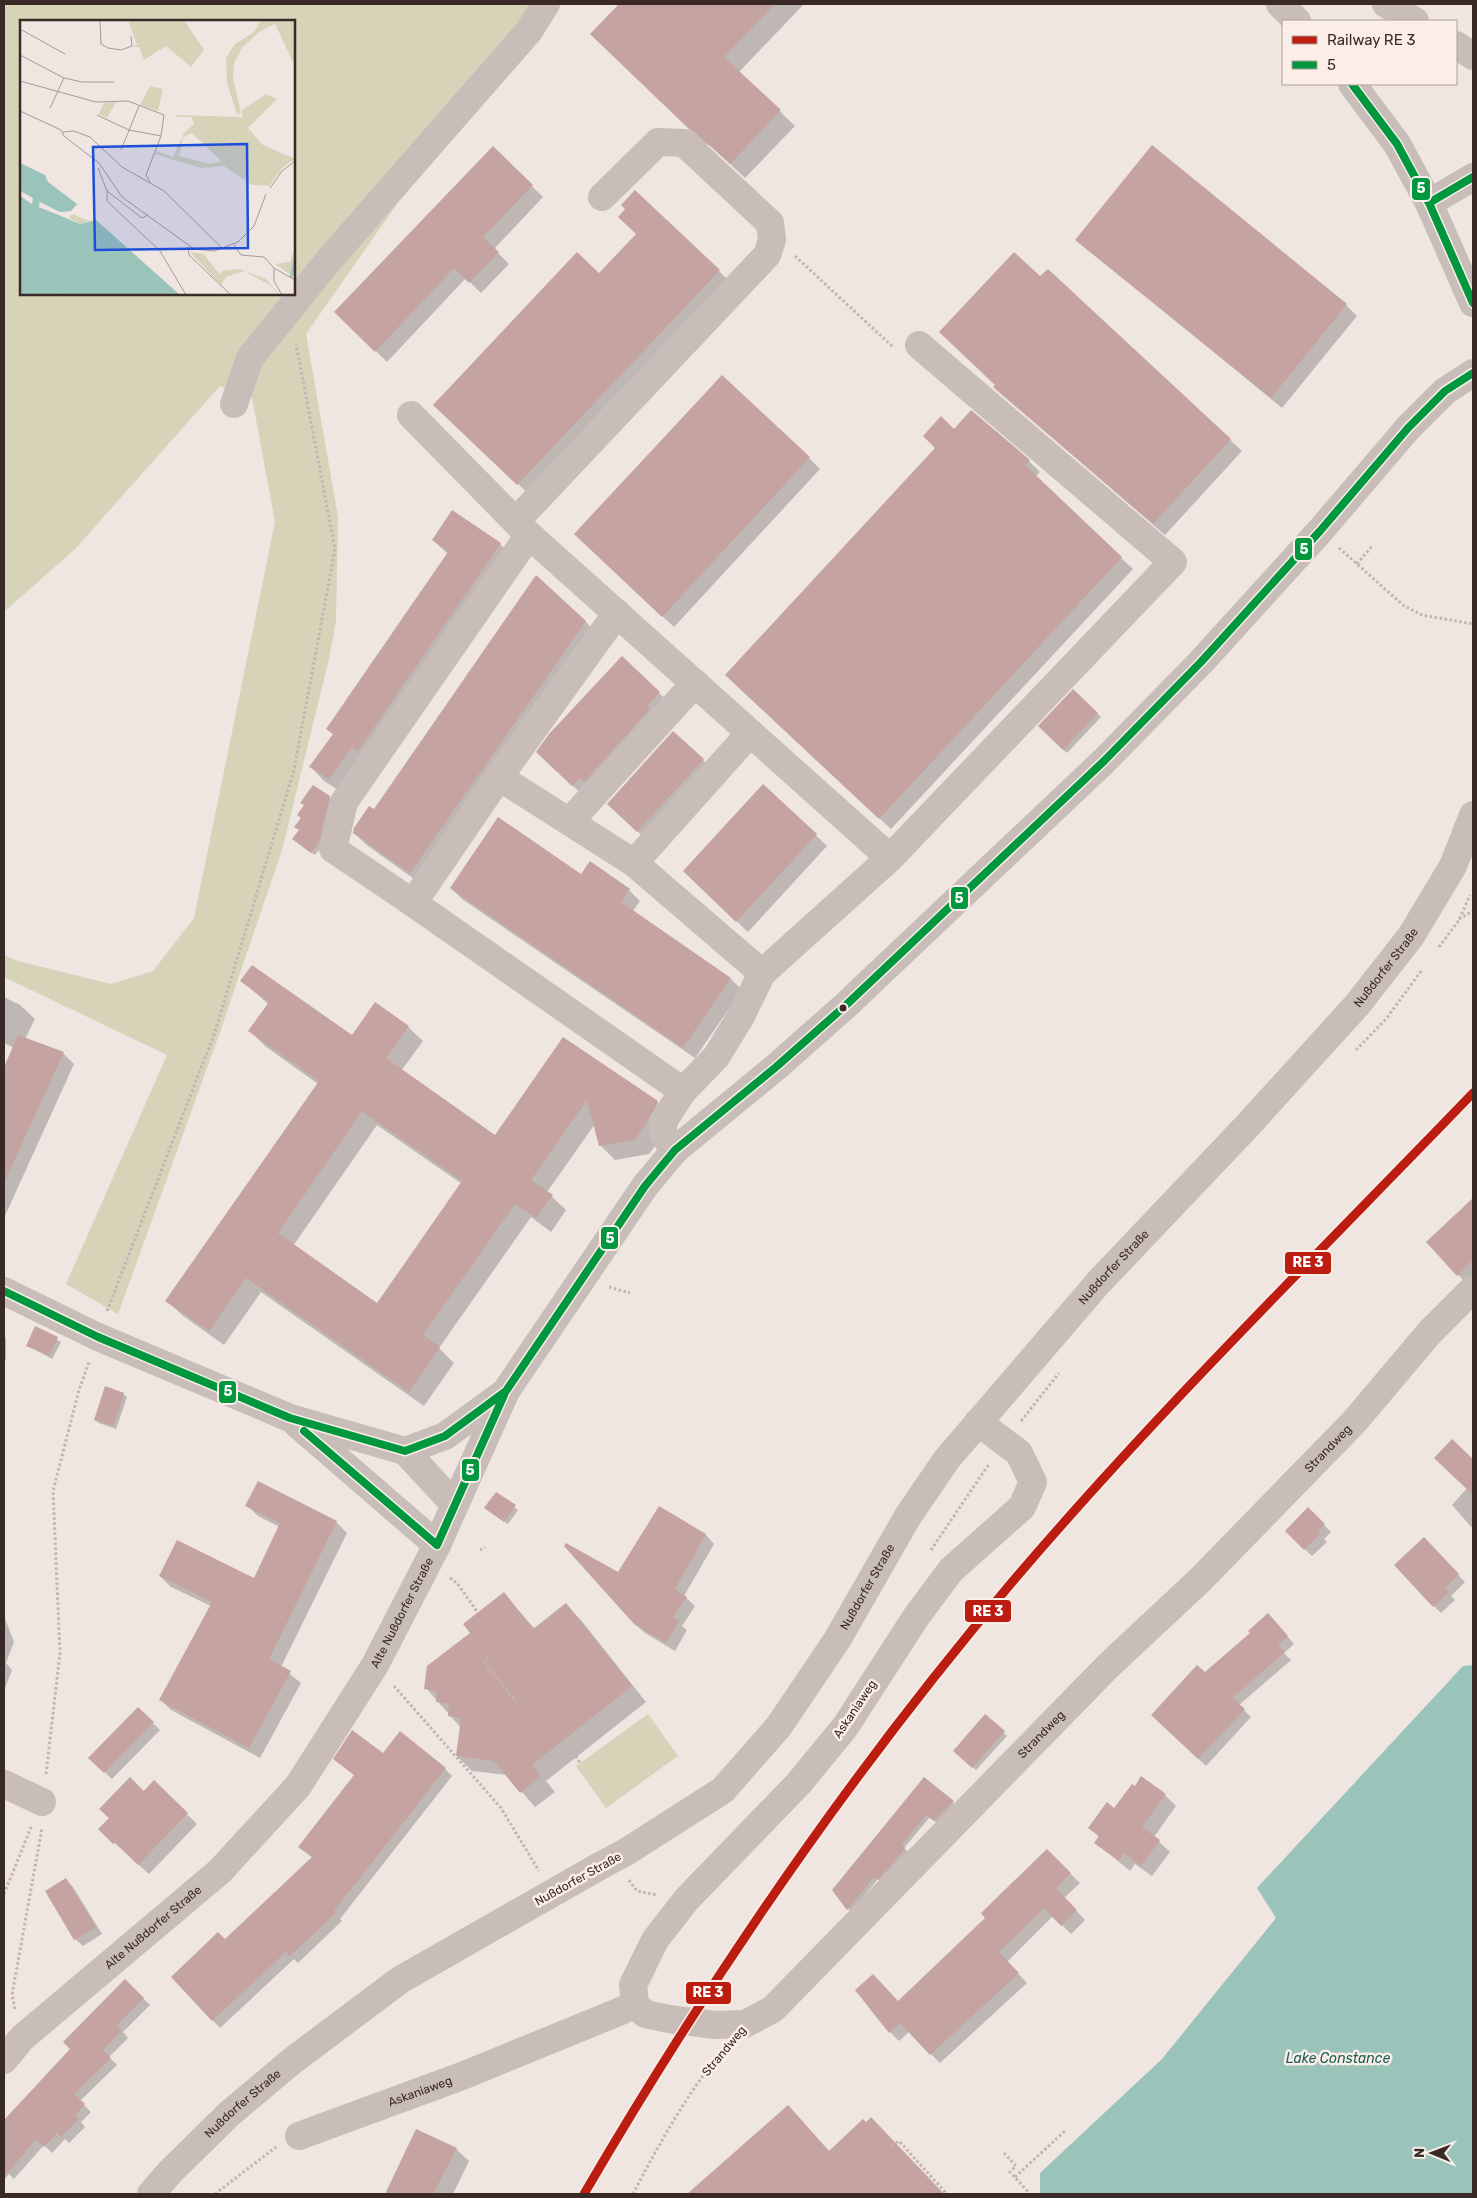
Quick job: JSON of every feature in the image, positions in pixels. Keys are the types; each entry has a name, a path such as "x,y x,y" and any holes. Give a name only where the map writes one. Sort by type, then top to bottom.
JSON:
{"street":[{"path":"234,404 250,358 329,260 528,31 546,4"},
{"path":"1280,4 1296,20"},
{"path":"1386,4 1413,20"},
{"path":"1457,46 1473,56"},
{"path":"1353,85 1397,144 1429,203 1473,303"},
{"path":"602,197 658,142 684,143 770,223 772,240 767,255 522,528 344,802 333,849 683,1091"},
{"path":"1429,203 1473,177"},
{"path":"675,1150 663,1134 663,1122 683,1091 716,1057 740,1018 762,973 890,858 1173,562 919,345"},
{"name":"Alte Nußdorfer Straße","path":"4,2060 22,2038 220,1871 298,1786 375,1665 433,1553 506,1391 645,1186 675,1150 776,1067 845,1006 1098,768 1201,662 1320,531 1408,428 1445,391 1473,372"},
{"path":"411,415 522,528 890,858"},
{"path":"413,903 499,777 617,613"},
{"path":"570,821 695,684"},
{"path":"634,863 750,733"},
{"path":"499,777 634,863 762,973"},
{"name":"Nußdorfer Straße","path":"151,2194 170,2172 229,2114 292,2060 400,1980 626,1852 723,1790 779,1726 837,1640 908,1516 947,1459 1098,1283 1248,1125 1357,1005 1463,870 1473,815"},
{"name":"Strandweg","path":"745,2024 773,2008 1108,1666 1200,1580 1354,1422 1430,1332 1473,1289"},
{"path":"4,1291 98,1337 290,1418 405,1451 454,1504"},
{"path":"405,1451 445,1436 506,1391"},
{"path":"290,1418 433,1553"},
{"name":"Askaniaweg","path":"299,2136 462,2076 621,2012 635,2004 633,1984 655,1940 686,1900 799,1783 845,1727 916,1617 951,1570 1022,1507 1033,1482 1019,1453 978,1422"},
{"path":"4,1784 42,1802"},
{"path":"635,2004 645,2014 669,2019 715,2025 745,2024"}],"path":[{"path":"772,240 795,256 896,351 919,345"},
{"path":"22,2038 12,1995 42,1837 42,1802 60,1653 53,1491 79,1390 215,1032 294,770 335,549 289,311"},
{"path":"1320,531 1403,605 1422,615 1473,624"},
{"path":"1357,564 1373,545"},
{"path":"1459,920 1473,912"},
{"path":"1017,1426 1060,1372"},
{"path":"480,1550 484,1547"},
{"path":"433,1553 478,1613"},
{"path":"488,1658 484,1662 516,1701"},
{"path":"375,1665 500,1808 542,1877"},
{"path":"552,1749 558,1758 571,1750 580,1763"},
{"path":"4,1894 42,1802"},
{"name":"Strandweg","path":"633,2194 670,2127 706,2072 745,2024"},
{"path":"1014,2177 1065,2132"},
{"path":"215,2194 286,2139 299,2136"},
{"path":"892,2146 899,2141 945,2192 944,2194"},
{"path":"1004,2153 1016,2166 1010,2172 1030,2194"}],"shaded area":[{"path":"4,4 537,4 306,334 338,517 336,621 329,659 282,850 220,1032 118,1314 66,1284 167,1055 4,977 4,955 18,961 111,984 153,971 194,918 275,522 252,398 220,386 75,549 4,612"},
{"path":"648,1714 678,1756 606,1808 576,1766"}],"water":[{"name":"Lake Constance","path":"1473,1665 1473,2194 1040,2194 1040,2173 1162,2059 1276,1918 1257,1888 1463,1666"}],"building":[{"path":"619,4 775,4 724,57 781,110 730,164 695,132 689,129 590,34"},
{"path":"1152,145 1347,304 1271,398 1075,240"},
{"path":"493,146 533,185 483,237 499,252 469,283 454,268 375,352 334,312"},
{"path":"635,190 720,270 517,485 433,405 577,252 599,273 636,234 618,217 625,209 621,205"},
{"path":"1014,252 1040,276 1048,269 1231,439 1153,524 993,387 995,385 939,332"},
{"path":"722,375 810,457 662,617 574,534"},
{"path":"971,410 1030,460 1025,465 1122,557 879,819 725,675 935,448 923,436 941,416 954,429"},
{"path":"452,510 501,543 358,751 352,747 329,779 309,767 333,734 326,729 448,552 432,540"},
{"path":"536,575 586,621 410,873 353,833 354,828 369,806 374,809"},
{"path":"622,656 660,692 647,706 650,709 584,782 580,778 572,786 536,752 549,734"},
{"path":"1073,689 1098,713 1063,750 1038,726"},
{"path":"673,731 704,759 637,832 607,804"},
{"path":"763,784 817,834 736,922 683,871"},
{"path":"313,785 330,796 319,842 311,853 292,839 299,830 294,827 301,818 297,815 304,805 300,803"},
{"path":"498,817 581,874 590,861 630,889 621,902 731,978 683,1048 450,888"},
{"path":"252,965 352,1035 375,1002 409,1026 386,1058 495,1135 563,1037 658,1101 647,1122 634,1140 599,1146 587,1100 531,1180 553,1195 536,1218 515,1204 423,1335 440,1347 409,1392 246,1278 209,1331 165,1301 319,1081 248,1031 269,1002 240,981","holes":["362,1111 462,1181 377,1303 278,1233"]},
{"path":"18,1035 64,1052 4,1183 4,1067"},
{"path":"1473,1198 1473,1260 1457,1276 1426,1242"},
{"path":"35,1326 58,1337 49,1356 26,1346"},
{"path":"105,1386 124,1393 113,1426 94,1420"},
{"path":"1452,1439 1473,1459 1473,1495 1434,1458"},
{"path":"258,1481 337,1521 269,1659 291,1671 249,1748 159,1700 212,1602 159,1576 177,1540 254,1578 280,1523 245,1506"},
{"path":"496,1492 516,1505 504,1522 484,1508"},
{"path":"659,1506 706,1534 675,1589 687,1597 673,1617 679,1621 666,1643 634,1624 564,1546 566,1543 618,1572"},
{"path":"1308,1507 1325,1524 1318,1531 1320,1534 1304,1550 1285,1531"},
{"path":"1424,1537 1459,1574 1445,1588 1449,1592 1433,1607 1394,1565"},
{"path":"504,1592 533,1629 566,1603 632,1686 532,1765 541,1776 520,1793 494,1761 456,1756 461,1718 448,1716 449,1704 436,1702 437,1691 424,1689 427,1666 470,1633 463,1624"},
{"path":"1268,1613 1288,1636 1278,1645 1285,1652 1232,1698 1245,1709 1198,1759 1151,1715 1197,1665 1205,1672 1250,1633 1248,1631"},
{"path":"138,1707 154,1722 104,1773 88,1758"},
{"path":"985,1714 1005,1731 972,1768 953,1751"},
{"path":"352,1730 383,1753 400,1731 446,1768 334,1911 336,1913 290,1956 286,1952 212,2021 171,1977 218,1932 225,1939 312,1857 298,1847 354,1775 333,1759"},
{"path":"1141,1776 1166,1794 1142,1827 1160,1840 1141,1866 1124,1853 1119,1861 1094,1843 1099,1836 1088,1828 1107,1802 1114,1808 1132,1784 1135,1786"},
{"path":"130,1777 144,1791 154,1780 188,1813 138,1865 115,1842 113,1844 98,1829 109,1818 99,1809"},
{"path":"924,1777 954,1801 934,1821 926,1815 902,1844 905,1848 889,1868 877,1880 874,1877 847,1910 832,1890"},
{"path":"1047,1849 1071,1873 1056,1888 1077,1910 1061,1926 1044,1908 999,1952 1019,1973 930,2055 900,2023 889,2033 855,1990 873,1974 898,2001 985,1918 981,1913"},
{"path":"66,1878 96,1927 74,1940 45,1891"},
{"path":"125,1979 144,1998 117,2025 122,2030 103,2050 111,2058 74,2094 85,2104 75,2115 79,2119 61,2137 57,2133 44,2147 36,2139 4,2177 4,2120 70,2049 63,2042"},
{"path":"788,2105 829,2151 863,2119 866,2122 871,2117 944,2194 687,2194"},
{"path":"416,2129 457,2148 433,2194 385,2194"}],"transit line":[{"name":"5","path":"1353,85 1397,144 1429,203 1473,303"},
{"name":"5","path":"1429,203 1473,177"},
{"name":"5","path":"4,1291 98,1337 290,1418 405,1451 445,1436 506,1391 645,1186 675,1150 776,1067 845,1006 1104,761 1201,662 1320,531 1408,428 1445,391 1473,373"},
{"path":"584,2194 632,2113 732,1955 839,1802 953,1653 1068,1518 1181,1394 1473,1093"},
{"name":"5","path":"437,1545 504,1395"},
{"name":"5","path":"304,1431 437,1545"}]}
